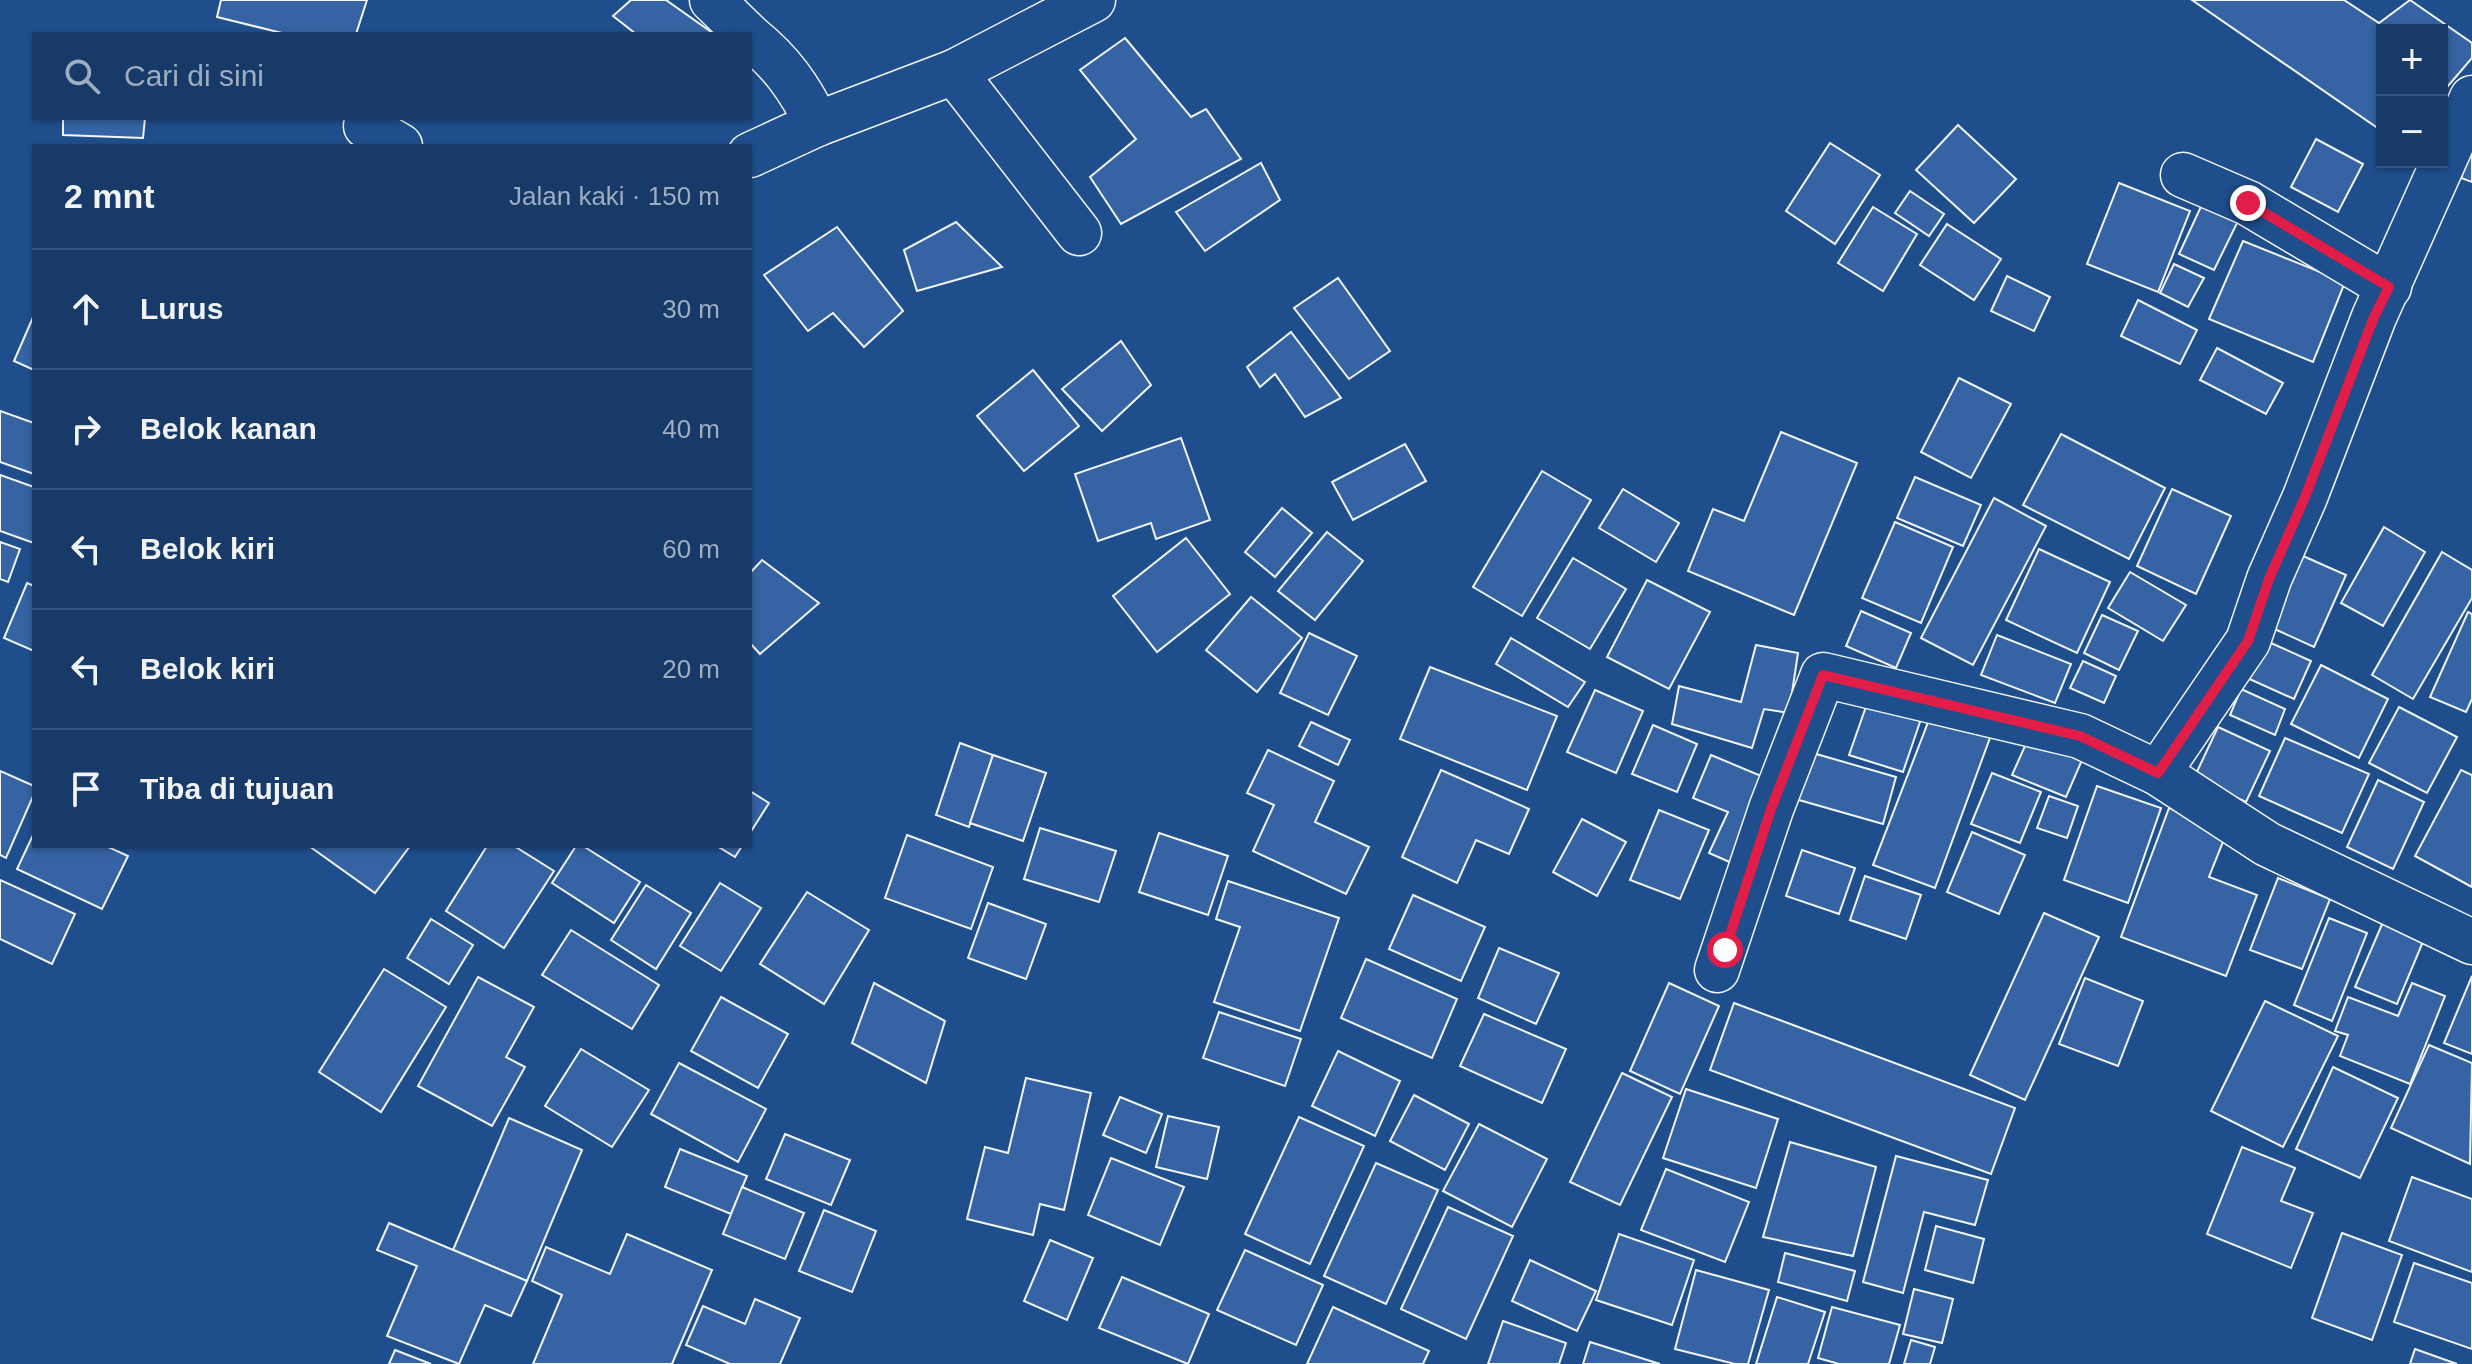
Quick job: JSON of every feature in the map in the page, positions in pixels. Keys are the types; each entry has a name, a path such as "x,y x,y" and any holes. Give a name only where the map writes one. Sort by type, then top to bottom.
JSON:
{"street":[{"path":"712,0 745,32"},
{"path":"752,154 817,124 954,72 1093,0"},
{"path":"752,38 774,57 801,89 817,124"},
{"path":"954,72 1079,233"},
{"path":"2158,773 2248,641 2269,579 2305,497 2374,317 2472,98"},
{"path":"2183,175 2248,203 2389,287"},
{"path":"1717,970 1771,809 1823,675 2080,736 2158,773 2267,844 2472,942"}],"building":[{"path":"221,0 367,0 357,32 278,32 217,17"},
{"path":"631,0 666,0 711,32 633,32 613,16"},
{"path":"2192,0 2344,0 2379,23 2410,0 2445,24 2376,24 2376,127"},
{"path":"2448,26 2472,43 2472,58 2448,86"},
{"path":"1125,38 1191,117 1206,109 1241,159 1121,224 1090,177 1136,139 1080,70"},
{"path":"63,120 145,120 143,138 63,135"},
{"path":"1958,125 2016,179 1974,223 1916,170"},
{"path":"2316,139 2363,164 2338,212 2291,187"},
{"path":"1830,143 1880,175 1835,244 1786,211"},
{"path":"2472,148 2472,182 2461,178"},
{"path":"1261,163 1280,200 1205,251 1176,212"},
{"path":"2119,183 2190,211 2158,292 2087,264"},
{"path":"1910,191 1944,214 1929,236 1895,213"},
{"path":"2204,200 2240,217 2214,270 2179,254"},
{"path":"1873,207 1917,234 1883,291 1838,263"},
{"path":"956,222 1002,267 917,291 904,250"},
{"path":"1947,224 2001,259 1974,300 1920,265"},
{"path":"837,227 903,311 864,347 833,313 808,331 764,275"},
{"path":"2243,241 2345,282 2313,362 2209,319"},
{"path":"2174,264 2204,278 2188,307 2160,293"},
{"path":"2007,276 2050,297 2034,331 1991,311"},
{"path":"1338,278 1390,351 1349,379 1294,308"},
{"path":"2138,300 2197,330 2180,364 2121,336"},
{"path":"32,320 32,369 14,361"},
{"path":"1291,332 1341,398 1305,417 1275,374 1260,387 1247,367"},
{"path":"1121,341 1151,385 1102,431 1062,389"},
{"path":"2217,348 2283,383 2266,414 2200,380"},
{"path":"1033,370 1079,426 1024,471 977,416"},
{"path":"1959,378 2011,404 1971,478 1921,452"},
{"path":"0,411 32,422 32,473 0,462"},
{"path":"1781,432 1857,463 1794,615 1688,571 1713,509 1744,521"},
{"path":"2061,434 2165,488 2129,559 2023,505"},
{"path":"1181,438 1210,520 1156,539 1151,523 1098,541 1075,474"},
{"path":"1405,444 1426,481 1353,520 1332,482"},
{"path":"1542,471 1591,500 1522,616 1473,587"},
{"path":"0,475 32,486 32,542 0,531"},
{"path":"1915,477 1981,505 1963,546 1897,518"},
{"path":"1623,489 1679,523 1656,562 1599,528"},
{"path":"2172,489 2231,516 2196,594 2137,566"},
{"path":"1994,498 2046,526 1973,665 1921,638"},
{"path":"1282,508 1312,533 1275,577 1245,552"},
{"path":"1895,522 1953,547 1921,623 1862,598"},
{"path":"2384,527 2425,552 2383,626 2341,603"},
{"path":"1327,532 1363,561 1315,620 1278,591"},
{"path":"1186,538 1230,594 1157,652 1113,596"},
{"path":"0,542 20,549 8,582 0,579"},
{"path":"2039,549 2110,582 2077,653 2006,620"},
{"path":"2442,552 2472,570 2472,598 2413,699 2372,675"},
{"path":"2303,556 2346,575 2314,647 2270,627"},
{"path":"1573,558 1626,589 1590,649 1537,618"},
{"path":"762,560 819,603 760,654 752,645 752,571"},
{"path":"2130,572 2186,605 2163,641 2108,608"},
{"path":"1647,580 1710,612 1669,689 1607,657"},
{"path":"27,583 32,585 32,650 4,638"},
{"path":"1251,597 1302,638 1257,692 1206,650"},
{"path":"1861,611 1911,633 1896,668 1846,646"},
{"path":"2468,612 2472,614 2472,699 2466,712 2430,697"},
{"path":"2102,615 2138,631 2119,670 2084,653"},
{"path":"1309,633 1357,656 1328,715 1280,693"},
{"path":"1997,635 2071,664 2055,703 1981,675"},
{"path":"1511,638 1585,682 1568,707 1496,664"},
{"path":"2262,639 2311,661 2294,699 2245,677"},
{"path":"1756,645 1798,653 1789,713 1764,709 1752,748 1672,724 1679,686 1741,702"},
{"path":"2083,661 2116,676 2104,703 2070,688"},
{"path":"2321,665 2388,699 2359,758 2291,724"},
{"path":"1430,667 1557,716 1527,790 1400,739"},
{"path":"2241,689 2285,709 2275,735 2230,715"},
{"path":"1595,690 1643,711 1616,773 1567,752"},
{"path":"1869,698 1922,716 1903,772 1849,755"},
{"path":"2399,707 2457,737 2427,793 2369,763"},
{"path":"1932,712 1991,735 1935,888 1873,865"},
{"path":"1311,722 1350,740 1338,765 1299,746"},
{"path":"1653,725 1697,744 1677,792 1632,774"},
{"path":"2218,727 2270,751 2246,802 2194,778"},
{"path":"2029,737 2082,760 2066,797 2012,775"},
{"path":"2285,738 2369,774 2342,833 2259,796"},
{"path":"960,743 993,755 969,827 936,815"},
{"path":"1799,749 1896,777 1883,824 1785,796"},
{"path":"1268,750 1334,781 1315,822 1369,847 1346,894 1253,851 1274,805 1247,793"},
{"path":"993,755 1046,773 1023,841 970,823"},
{"path":"1711,755 1766,778 1741,867 1709,853 1728,812 1693,798"},
{"path":"1441,770 1529,809 1509,854 1476,840 1457,883 1402,857"},
{"path":"2461,770 2472,775 2472,887 2415,856"},
{"path":"0,771 32,785 32,799 6,858 0,855"},
{"path":"1992,773 2041,792 2020,843 1971,824"},
{"path":"2378,780 2424,802 2393,869 2347,847"},
{"path":"2097,786 2161,808 2128,903 2064,880"},
{"path":"752,792 769,803 752,830"},
{"path":"2049,796 2078,806 2067,838 2037,828"},
{"path":"2169,808 2228,829 2209,877 2257,895 2226,976 2121,937"},
{"path":"1659,810 1709,830 1680,899 1630,880"},
{"path":"1582,819 1626,842 1597,896 1553,872"},
{"path":"1040,828 1116,851 1099,902 1024,879"},
{"path":"1972,832 2025,855 1999,914 1947,892"},
{"path":"1159,833 1228,856 1208,915 1139,892"},
{"path":"907,835 993,867 971,929 885,898"},
{"path":"32,837 32,848 110,848 128,856 102,909 17,869"},
{"path":"312,848 409,848 375,893"},
{"path":"486,848 517,848 554,871 504,948 446,911"},
{"path":"575,848 586,848 640,882 614,923 552,883"},
{"path":"720,848 741,848 735,857"},
{"path":"1802,850 1855,868 1839,914 1786,896"},
{"path":"1865,876 1921,895 1906,939 1850,920"},
{"path":"2278,878 2330,899 2302,969 2250,950"},
{"path":"0,880 75,914 52,964 0,939"},
{"path":"1228,881 1339,918 1300,1031 1214,1002 1240,927 1216,919"},
{"path":"720,883 761,908 721,971 680,946"},
{"path":"646,885 691,913 656,969 611,940"},
{"path":"807,892 869,930 824,1004 760,964"},
{"path":"1413,895 1485,927 1461,981 1389,949"},
{"path":"988,903 1046,924 1026,979 968,958"},
{"path":"2044,913 2099,937 2025,1100 1970,1075"},
{"path":"2386,915 2427,932 2397,1004 2355,987"},
{"path":"2329,918 2367,933 2332,1021 2294,1005"},
{"path":"431,919 473,945 449,984 407,958"},
{"path":"571,930 659,985 632,1029 542,975"},
{"path":"1499,948 1559,973 1536,1024 1478,998"},
{"path":"1366,959 1457,999 1432,1058 1341,1018"},
{"path":"384,969 446,1007 381,1112 319,1072"},
{"path":"2472,976 2472,1054 2444,1043"},
{"path":"478,977 534,1007 506,1057 525,1067 492,1126 418,1086"},
{"path":"2085,978 2143,1001 2118,1066 2059,1044"},
{"path":"874,983 945,1021 926,1083 852,1043"},
{"path":"1669,983 1719,1006 1680,1094 1630,1071"},
{"path":"2412,983 2445,996 2410,1084 2340,1056 2348,1035 2335,1031 2348,997 2398,1016"},
{"path":"721,997 788,1034 758,1088 691,1051"},
{"path":"2265,1001 2338,1036 2283,1147 2211,1111"},
{"path":"1734,1003 2015,1108 1991,1174 1710,1070"},
{"path":"1219,1012 1301,1039 1285,1086 1203,1058"},
{"path":"1484,1014 1566,1049 1542,1103 1460,1066"},
{"path":"2429,1045 2472,1063 2470,1164 2391,1128"},
{"path":"581,1049 649,1090 612,1147 545,1106"},
{"path":"1338,1051 1400,1081 1375,1136 1312,1106"},
{"path":"679,1063 766,1109 738,1162 651,1114"},
{"path":"2333,1067 2398,1098 2360,1178 2296,1149"},
{"path":"1622,1073 1672,1097 1620,1205 1570,1182"},
{"path":"1026,1078 1091,1093 1064,1210 1040,1204 1033,1235 967,1219 985,1147 1008,1153"},
{"path":"1686,1089 1778,1119 1756,1188 1663,1158"},
{"path":"1414,1095 1469,1124 1445,1170 1390,1141"},
{"path":"1120,1097 1162,1114 1146,1153 1103,1135"},
{"path":"1168,1116 1219,1127 1207,1179 1156,1167"},
{"path":"1299,1117 1364,1146 1310,1264 1245,1234"},
{"path":"509,1118 582,1150 527,1281 453,1250"},
{"path":"1479,1124 1547,1159 1512,1227 1443,1191"},
{"path":"785,1134 850,1160 831,1205 766,1179"},
{"path":"1790,1142 1876,1167 1853,1256 1763,1237"},
{"path":"2242,1147 2295,1168 2281,1201 2313,1213 2291,1268 2207,1234"},
{"path":"680,1149 747,1176 731,1214 665,1187"},
{"path":"1896,1156 1988,1180 1975,1225 1924,1212 1903,1293 1863,1282"},
{"path":"1111,1158 1184,1187 1160,1245 1088,1215"},
{"path":"1376,1163 1438,1190 1386,1304 1324,1276"},
{"path":"1666,1169 1749,1202 1725,1262 1641,1230"},
{"path":"2412,1177 2472,1199 2472,1272 2389,1241"},
{"path":"742,1187 804,1213 785,1259 723,1234"},
{"path":"1448,1207 1513,1236 1466,1339 1401,1309"},
{"path":"824,1210 876,1231 852,1292 799,1271"},
{"path":"389,1223 527,1281 511,1316 485,1305 459,1364 387,1336 417,1266 377,1250"},
{"path":"1936,1226 1984,1239 1973,1283 1925,1270"},
{"path":"2342,1233 2402,1255 2372,1340 2312,1318"},
{"path":"627,1234 712,1270 672,1364 533,1364 562,1295 532,1281 546,1247 610,1274"},
{"path":"1619,1234 1694,1260 1672,1325 1596,1300"},
{"path":"1050,1240 1093,1258 1067,1320 1024,1301"},
{"path":"1245,1250 1323,1285 1296,1345 1217,1310"},
{"path":"1785,1253 1855,1271 1847,1301 1778,1282"},
{"path":"1530,1260 1596,1291 1577,1331 1512,1301"},
{"path":"2414,1263 2472,1283 2472,1349 2394,1322"},
{"path":"1696,1270 1769,1290 1748,1364 1735,1364 1675,1349"},
{"path":"1122,1277 1209,1314 1188,1364 1099,1328"},
{"path":"1914,1289 1953,1299 1942,1343 1903,1334"},
{"path":"1777,1297 1825,1312 1808,1364 1756,1364"},
{"path":"755,1299 800,1318 780,1364 730,1364 686,1345 703,1306 745,1324"},
{"path":"1333,1307 1429,1351 1423,1364 1307,1364"},
{"path":"1832,1307 1900,1325 1889,1364 1839,1364 1818,1358"},
{"path":"1503,1321 1566,1343 1559,1364 1488,1364"},
{"path":"1911,1340 1935,1347 1930,1364 1904,1364"},
{"path":"1590,1342 1660,1364 1583,1364"},
{"path":"2415,1349 2457,1364 2410,1364"},
{"path":"395,1350 431,1364 389,1364"}],"route":[{"path":"1725,950 1771,809 1823,675 2080,736 2158,773 2248,641 2269,579 2305,497 2374,317 2389,287 2248,203"}]}
